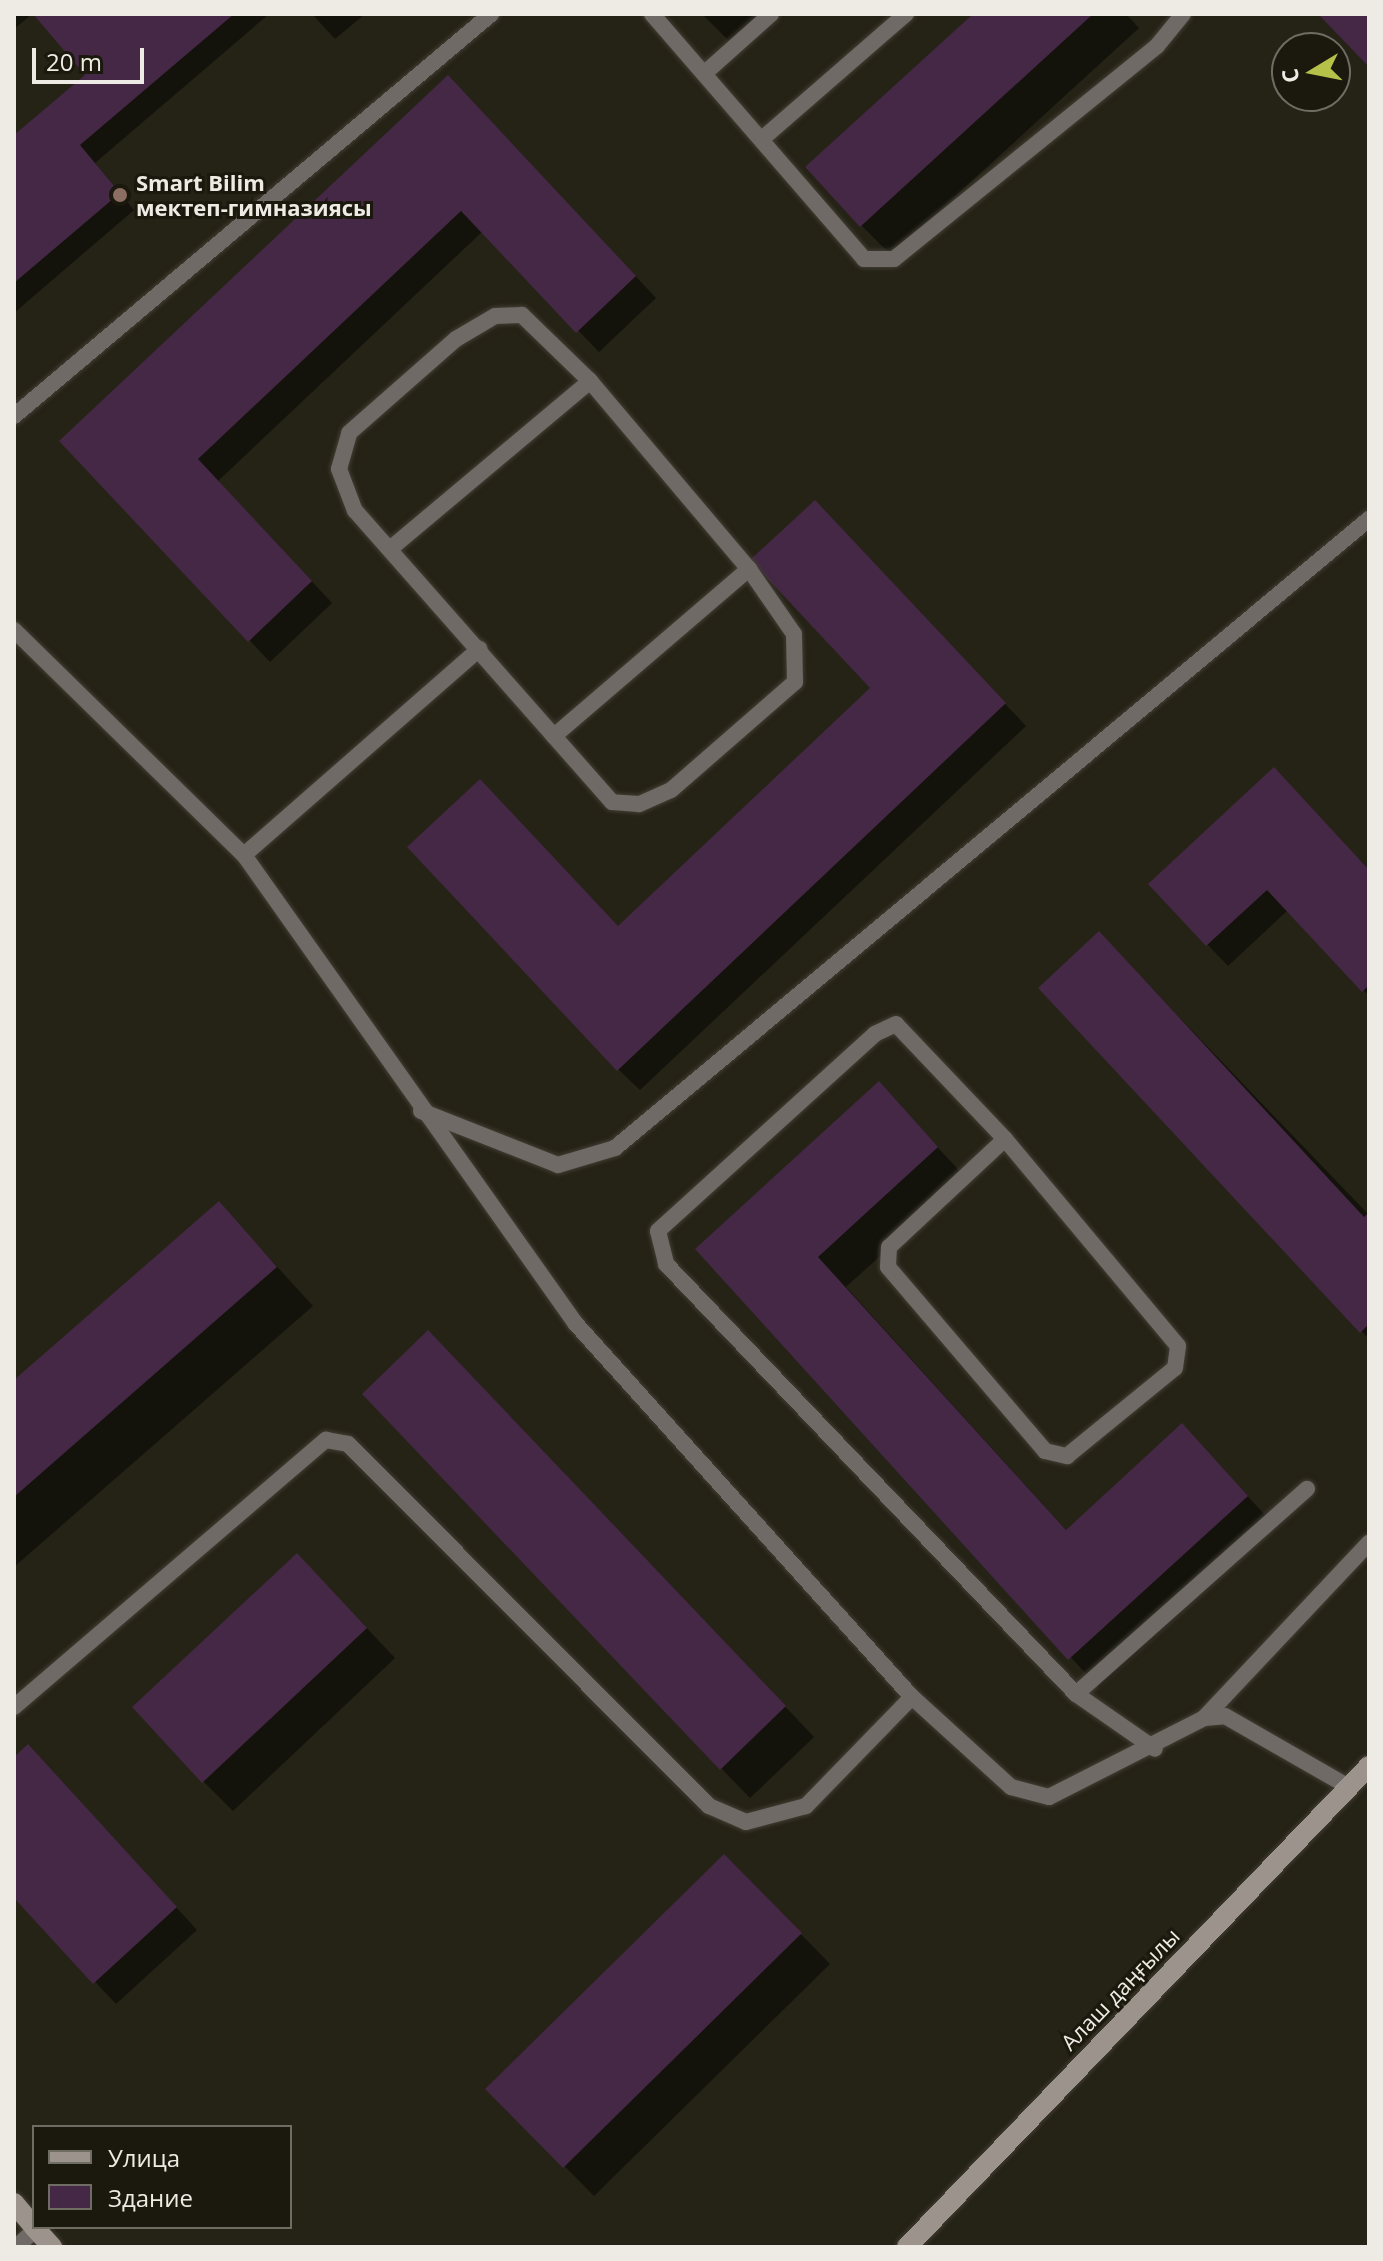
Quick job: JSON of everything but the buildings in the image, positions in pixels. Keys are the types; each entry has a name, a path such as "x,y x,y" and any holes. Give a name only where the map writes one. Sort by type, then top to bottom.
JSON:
{"main road":[{"name":"Алаш даңғылы","path":"907,2247 1369,1766"},
{"path":"14,2203 32,2224"},
{"path":"36,2229 52,2247"}],"lane":[{"path":"14,416 491,14"},
{"path":"652,14 762,139 839,238 864,259 894,259 1157,46 1183,14"},
{"path":"706,72 771,14"},
{"path":"762,139 906,14"},
{"path":"522,315 590,381 749,569 794,634 795,682 671,790 639,804 612,802 355,511 339,469 349,433 456,339 495,316 522,315"},
{"path":"390,549 590,381"},
{"path":"421,1111 558,1165 615,1148 1369,519"},
{"path":"554,736 749,569"},
{"path":"14,630 244,855 421,1111 576,1324 912,1697 1011,1787 1049,1797 1155,1749 1204,1718 1369,1543"},
{"path":"244,855 479,649"},
{"path":"1005,1139 889,1247 888,1267 1045,1451 1067,1456 1175,1368 1178,1346 1005,1139 896,1024 875,1034 658,1231 666,1264 1076,1694 1155,1749"},
{"path":"14,1707 326,1440 348,1444 709,1806 746,1822 806,1806 912,1697"},
{"path":"1076,1694 1307,1489"},
{"path":"1204,1718 1225,1716 1347,1786"},
{"path":"16,2247 34,2229"}],"place":[{"name":"Smart Bilim мектеп-гимназиясы","path":"120,195"}]}
